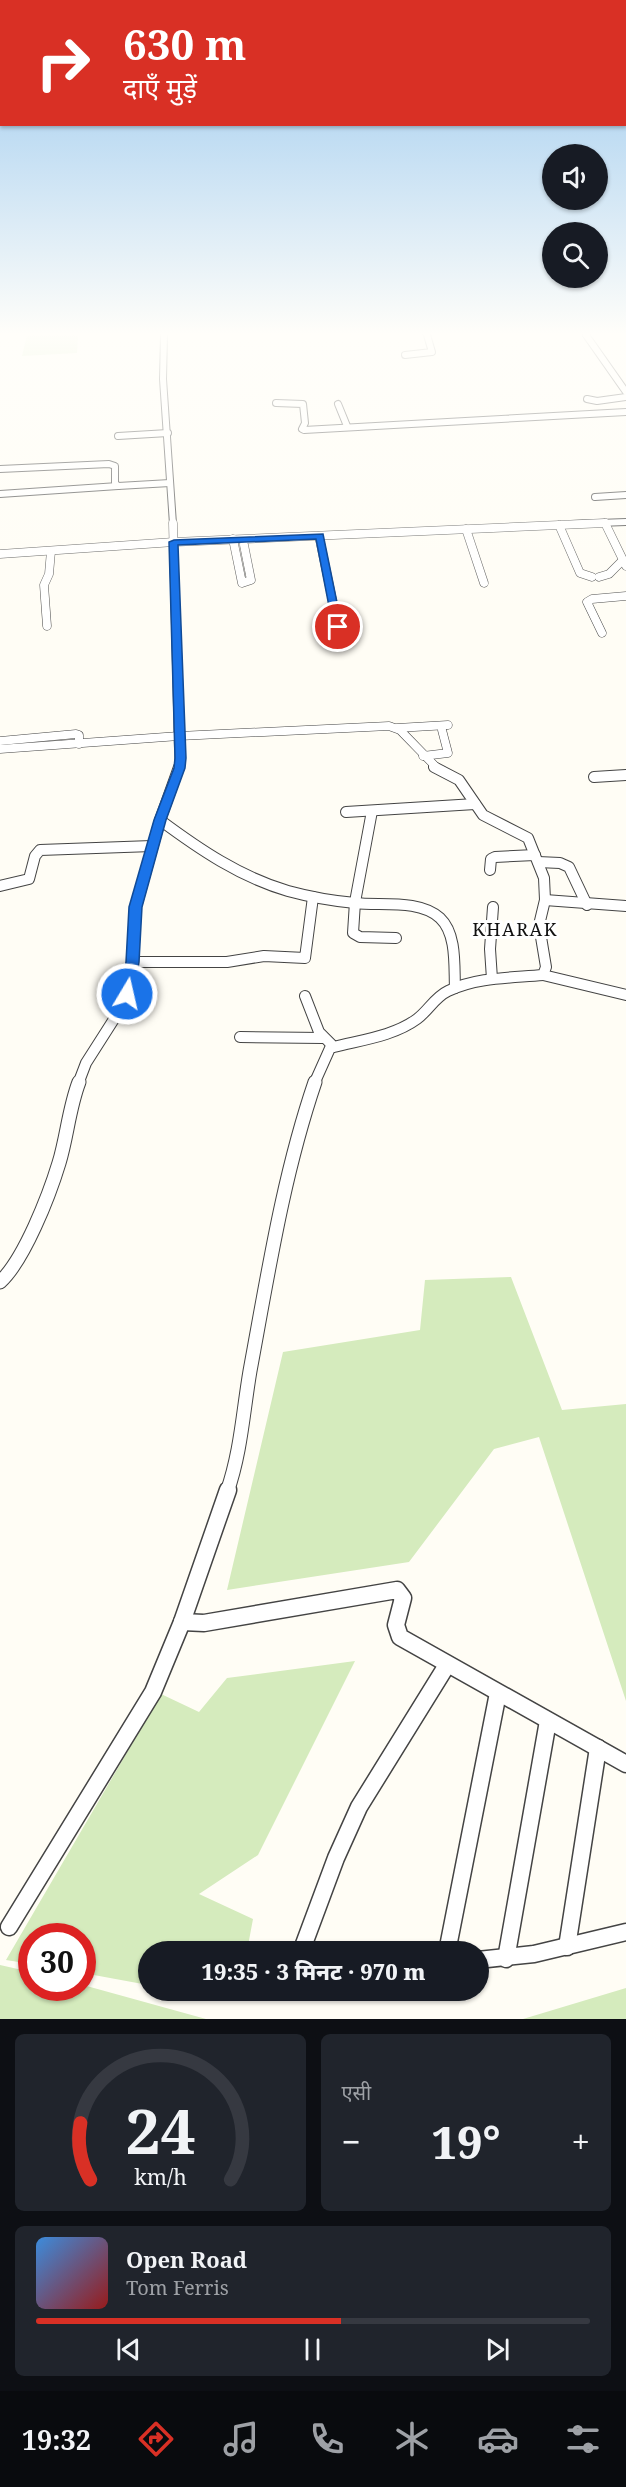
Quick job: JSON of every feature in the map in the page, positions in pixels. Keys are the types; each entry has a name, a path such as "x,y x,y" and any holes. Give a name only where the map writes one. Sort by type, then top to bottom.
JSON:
{"street":[{"path":"0,1282 12,1272 19,1260 49,1188 58,1163 80,1075 96,1044 123,1005 132,962 135,907 160,820 179,768 174,542 168,429"},
{"path":"118,436 168,433"},
{"path":"0,469 112,464 115,466 115,483 118,486"},
{"path":"0,494 170,483"},
{"path":"595,497 626,495"},
{"path":"0,554 174,542 626,522"},
{"path":"559,525 580,573 596,577 609,574 625,563 605,523"},
{"path":"466,529 484,583"},
{"path":"320,536 338,627"},
{"path":"233,539 242,584 251,580 244,545"},
{"path":"48,626 44,585 49,574 51,551"},
{"path":"602,633 587,602 592,599 626,596"},
{"path":"0,749 179,736 372,726 445,728 448,753 423,756"},
{"path":"397,728 433,766 459,780 486,817 527,837 544,878 545,900 539,920 546,967 543,975"},
{"path":"0,741 76,734 79,735 79,744"},
{"path":"594,777 626,775"},
{"path":"346,812 475,804"},
{"path":"372,811 355,902 354,935 396,938"},
{"path":"160,820 205,853 270,885 313,897 403,906 430,912 439,917 450,933 455,988"},
{"path":"0,886 29,879 35,856 40,850 152,846"},
{"path":"490,870 491,860 495,857 537,858 560,863 569,867 587,905"},
{"path":"132,962 226,962 264,956 305,958 313,897"},
{"path":"545,900 587,905 626,906"},
{"path":"492,979 490,949 493,907"},
{"path":"240,1037 327,1042 403,1026 416,1019 440,995 455,988 492,979 543,975 582,987 626,995"},
{"path":"9,1927 153,1692 182,1622 237,1464 247,1389 278,1222 300,1125 327,1042 305,996"},
{"path":"182,1622 204,1623 398,1590 403,1598 396,1624 397,1634 447,1665 626,1764"},
{"path":"305,1941 336,1858 359,1807 447,1665"},
{"path":"449,1941 498,1693"},
{"path":"506,1959 548,1720"},
{"path":"567,1947 598,1749"},
{"path":"489,1959 506,1959 567,1947 626,1932"}],"green space":[{"path":"511,1277 562,1410 626,1404 626,1701 539,1437 494,1449 409,1562 227,1590 283,1352 420,1330 425,1280"},
{"path":"355,1661 258,1855 199,1894 253,1919 249,1941 138,1941 138,1983 96,1975 96,1923 28,1923 161,1694 199,1712 227,1678"},
{"path":"18,1939 18,1962 6,1960"},
{"path":"0,1965 18,1969 18,2001 96,2001 96,1989 206,2019 0,2019"},
{"path":"626,1988 626,2019 523,2019"}],"district":[{"name":"KHARAK","path":"515,930"}],"route":[{"path":"127,994 132,962 135,907 160,820 179,768 174,542 320,536 338,627"}]}
